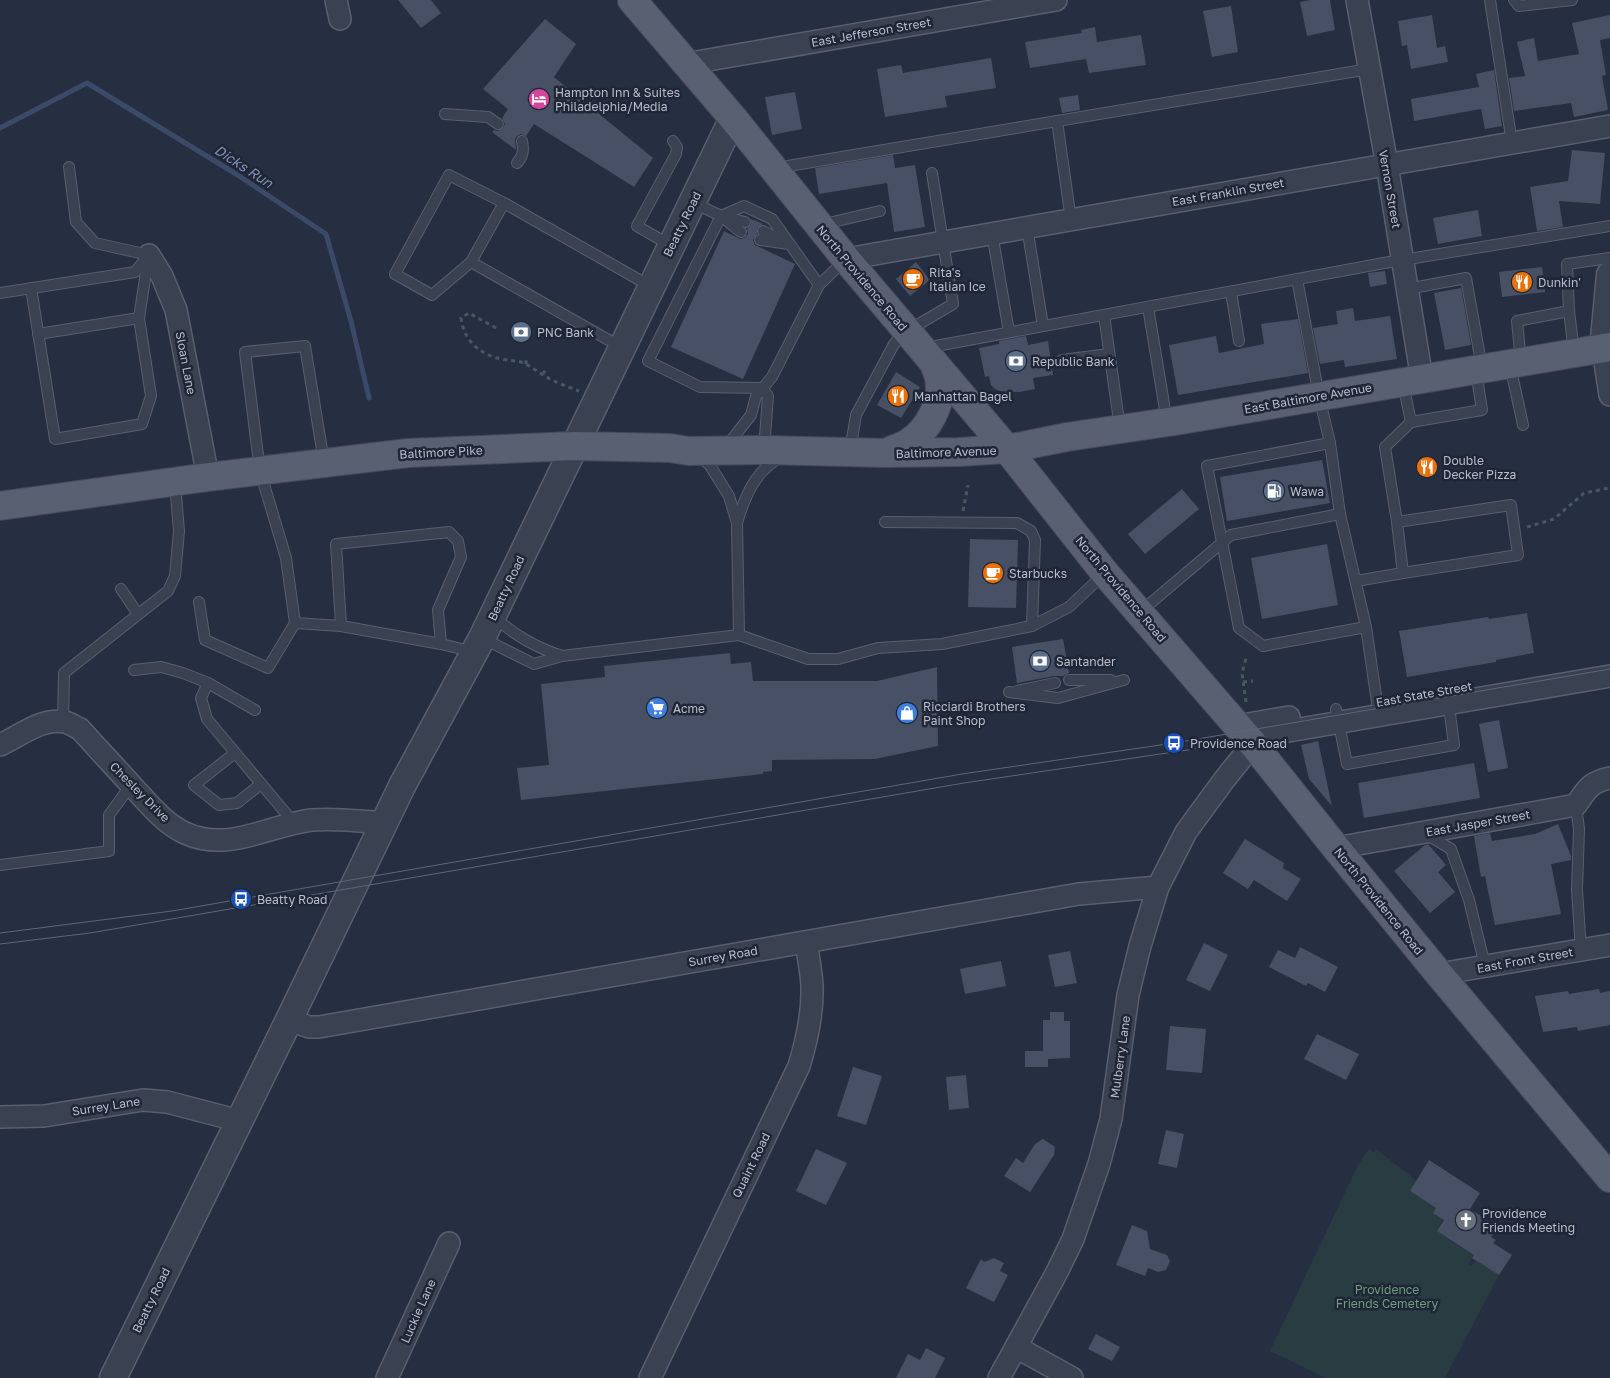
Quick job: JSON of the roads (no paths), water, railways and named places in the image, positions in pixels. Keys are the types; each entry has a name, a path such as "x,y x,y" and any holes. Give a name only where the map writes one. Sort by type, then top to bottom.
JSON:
{"main road":[{"name":"North Providence Road","path":"632,0 733,118 846,259 1007,450 1105,573 1139,613 1246,725 1336,848 1610,1178"},
{"path":"885,453 909,442 921,432 937,407 940,379 921,347"},
{"name":"East Baltimore Avenue","path":"1007,450 1066,437 1167,422 1606,348"},
{"name":"Baltimore Pike","path":"0,506 208,477 408,453 574,446 670,448 689,451 795,450 885,453"},
{"name":"Baltimore Avenue","path":"885,453 1007,450"}],"street":[{"name":"East Jefferson Street","path":"685,64 1056,0"},
{"name":"Vernon Street","path":"1357,0 1407,289 1412,380"},
{"name":"Beatty Road","path":"113,1378 402,786 483,635 733,118"},
{"name":"East Franklin Street","path":"846,259 1610,126"},
{"name":"Sloan Lane","path":"149,255 162,276 176,310 208,477"},
{"path":"1610,275 1606,348 1610,395"},
{"name":"East State Street","path":"1448,697 1610,662"},
{"name":"East State Street","path":"1246,725 1271,734 1337,716 1448,697 1610,676"},
{"path":"0,745 36,726 52,722 63,722"},
{"name":"Chesley Drive","path":"63,722 80,729 153,808 184,833 200,838 222,840 248,837 294,823 312,820 384,823"},
{"name":"Mulberry Lane","path":"999,1378 1073,1239 1099,1164 1111,1119 1128,995 1140,946 1158,887 1186,832 1224,780 1246,725"},
{"path":"1576,805 1588,786 1598,780 1610,778"},
{"name":"East Jasper Street","path":"1336,848 1576,805"},
{"name":"Surrey Road","path":"289,1020 309,1027 319,1027 1079,894 1158,887"},
{"name":"Quaint Road","path":"650,1378 799,1066 808,1037 811,1009 812,984 806,942"},
{"name":"East Front Street","path":"1439,974 1610,945"},
{"name":"Surrey Lane","path":"0,1117 44,1116 142,1100 167,1102 240,1121"},
{"name":"Luckie Lane","path":"394,1376 448,1243"},
{"path":"1016,1346 1072,1378"}],"lane":[{"path":"1490,0 1512,143"},
{"path":"1514,0 1519,6 1572,0"},
{"path":"773,168 1369,69"},
{"path":"445,114 488,117 498,124"},
{"path":"1056,122 1071,220"},
{"path":"671,245 637,226 676,154 677,147 673,141"},
{"path":"517,163 524,149 522,142"},
{"path":"69,166 76,222 95,243 149,255"},
{"path":"921,347 953,304 932,173"},
{"path":"504,203 471,262 432,295 395,274 449,175 504,203 651,287"},
{"path":"693,202 743,227"},
{"path":"762,388 700,387 648,361 721,216 744,206 772,219 819,285"},
{"path":"819,225 880,211"},
{"path":"850,452 856,416 894,344 921,347 1402,260 1610,226"},
{"path":"1027,227 1043,326"},
{"path":"992,233 1009,332"},
{"path":"762,236 789,244"},
{"path":"0,293 135,272 149,255"},
{"path":"31,288 55,439 142,424 152,396 139,318 149,255"},
{"path":"1575,353 1569,311 1567,264 1610,258"},
{"path":"723,451 751,415 756,396 772,377 819,285 846,259"},
{"path":"471,262 622,347"},
{"path":"1403,573 1385,447 1411,422 1482,410 1479,369 1466,278 1407,289"},
{"path":"1297,279 1319,396 1330,443 1340,514 1366,626 1378,709"},
{"path":"1231,292 1239,341"},
{"path":"1148,307 1167,422"},
{"path":"1522,425 1516,363 1517,321 1569,311"},
{"path":"1104,315 1120,429"},
{"path":"38,334 139,318"},
{"path":"199,602 205,640 268,668 295,623 286,558 260,471 245,352 305,346 324,463"},
{"path":"1062,360 1109,354"},
{"path":"1411,422 1412,380"},
{"path":"762,388 768,396 764,450"},
{"path":"1330,443 1207,466 1239,628 1263,646 1366,626"},
{"path":"737,523 745,496 759,474 772,462 795,450"},
{"path":"689,451 709,464 729,496 737,523 739,635"},
{"path":"63,722 64,673 168,591 175,576 179,531 174,482"},
{"path":"1356,580 1518,555 1511,505 1396,522"},
{"path":"1139,613 1231,535 1340,514"},
{"path":"885,522 1017,523 1031,531 1035,540 1032,626"},
{"path":"341,626 336,544 449,532 458,541 461,557 438,610 441,644"},
{"path":"483,635 534,664 562,656 739,635 808,659 838,659 878,648 942,644 1032,626 1069,607 1105,573"},
{"path":"121,589 138,614"},
{"path":"295,623 341,626 441,644 510,631 536,647 562,656"},
{"path":"134,670 161,667 183,673 208,683 255,710"},
{"path":"1055,683 1008,692 1058,698 1124,680 1069,680"},
{"path":"208,683 201,698 206,719 294,823"},
{"path":"1337,716 1347,764 1454,745 1448,697"},
{"path":"235,753 194,786 219,805 237,803 261,784"},
{"path":"0,865 109,851 109,815 132,785"},
{"path":"1576,805 1579,829 1577,890 1581,950"},
{"path":"1424,832 1451,849 1469,900 1485,966"}],"waterway":[{"name":"Dicks Run","path":"0,128 87,83 236,174 326,234 351,321 369,398"}],"tram line":[{"path":"0,933 172,911 962,774 1174,743 1610,669"},
{"path":"0,944 90,933 964,783 1201,748"}],"place":[{"name":"Hampton Inn & Suites Philadelphia/Media","path":"539,99"},
{"name":"Rita's Italian Ice","path":"913,279"},
{"name":"Dunkin'","path":"1522,282"},
{"name":"PNC Bank","path":"521,332"},
{"name":"Republic Bank","path":"1016,361"},
{"name":"Manhattan Bagel","path":"898,396"},
{"name":"Double Decker Pizza","path":"1427,467"},
{"name":"Wawa","path":"1274,491"},
{"name":"Starbucks","path":"993,573"},
{"name":"Santander","path":"1040,661"},
{"name":"Acme","path":"657,708"},
{"name":"Ricciardi Brothers Paint Shop","path":"907,713"},
{"name":"Providence Road","path":"1174,743"},
{"name":"Beatty Road","path":"241,899"},
{"name":"Providence Friends Meeting","path":"1466,1220"}],"park label":[{"name":"Providence Friends Cemetery","path":"1387,1296"}]}
